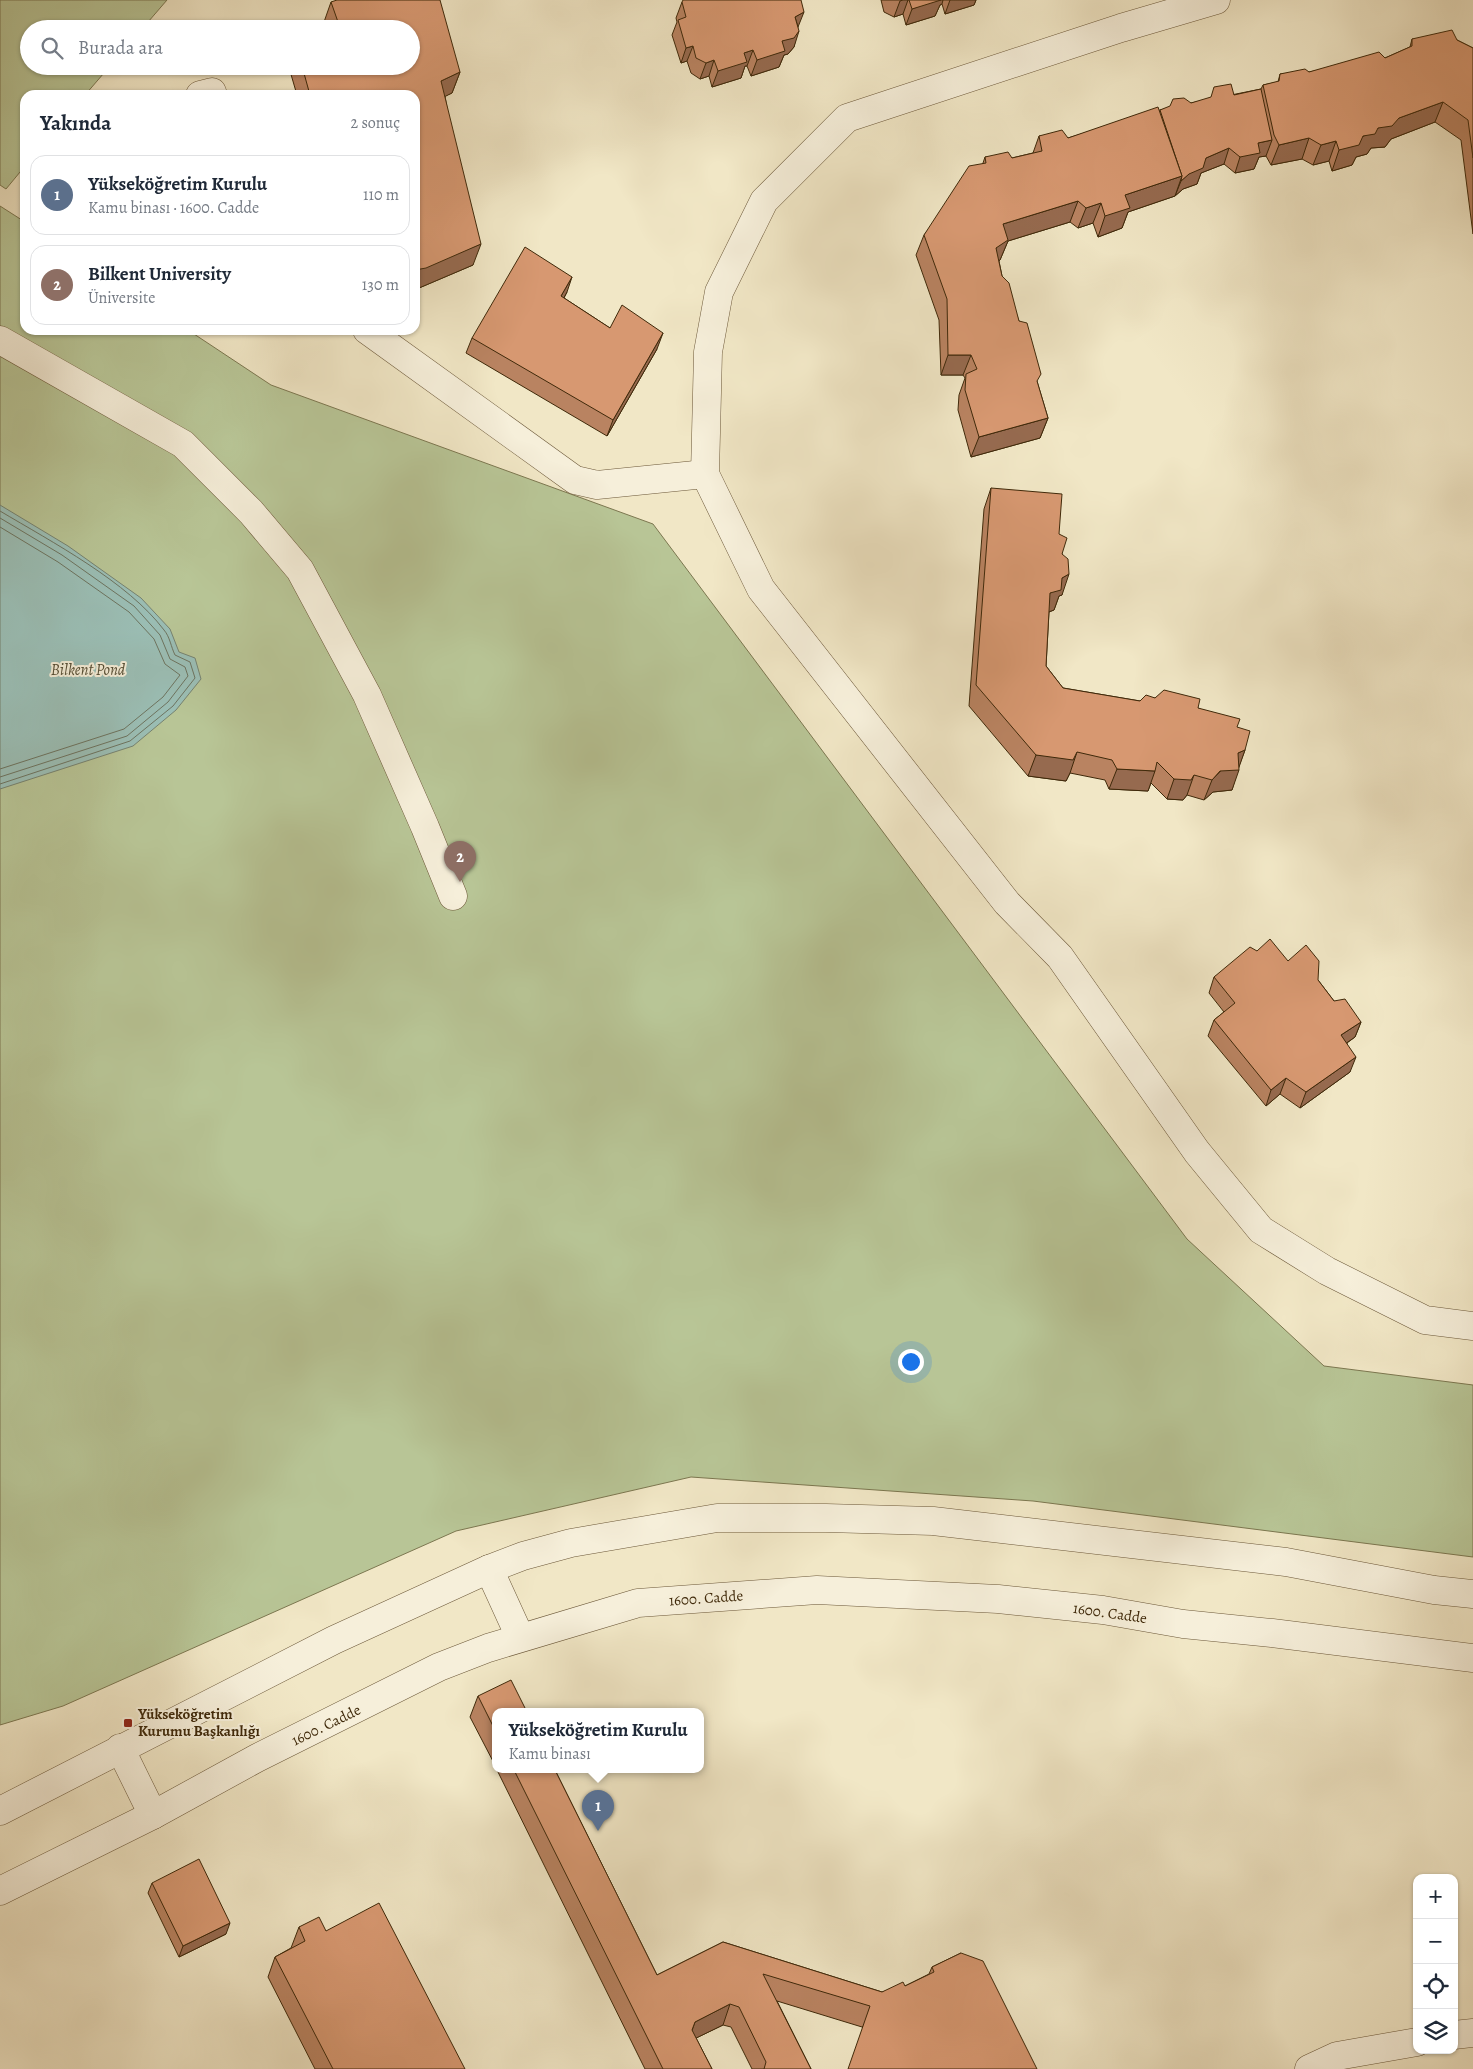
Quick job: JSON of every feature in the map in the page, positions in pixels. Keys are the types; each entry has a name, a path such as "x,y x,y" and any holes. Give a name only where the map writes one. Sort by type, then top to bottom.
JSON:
{"street":[{"path":"1216,0 1121,28 847,118 764,201 719,292 708,352 705,474 761,590 1007,902 1060,957 1197,1152 1261,1230 1327,1271 1426,1320 1473,1326"},
{"path":"374,335 575,480 597,485 705,474"},
{"path":"0,340 183,444 251,512 300,570 367,695 425,826 453,896"},
{"path":"0,1811 334,1640 489,1569 523,1556 571,1543 717,1518 826,1518 933,1521 1286,1562 1434,1590 1473,1594"},
{"path":"489,1569 520,1637"},
{"name":"1600. Cadde","path":"0,1891 153,1815 256,1758 439,1667 520,1637 638,1603 817,1590 998,1599 1103,1610 1183,1624 1301,1636 1473,1658"},
{"path":"120,1748 153,1815"},
{"path":"1458,2035 1473,2033"},
{"path":"1309,2069 1337,2056 1413,2043"}],"green space":[{"path":"0,0 167,0 150,20 20,20 20,75 102,75 89,90 20,90 20,172 6,189 0,185"},
{"path":"0,206 20,219 20,335 196,335 271,385 653,524 1187,1239 1324,1366 1473,1385 1473,1557 1033,1501 691,1477 456,1531 63,1706 0,1725"}],"water":[{"name":"Bilkent Pond","path":"0,505 68,546 141,598 170,629 179,652 195,658 201,679 176,710 133,746 0,789"}],"building":[{"path":"337,0 440,0 460,72 441,81 481,244 420,269 420,90 309,90 304,75 420,75 420,20 337,20 331,2"},
{"path":"683,0 801,0 804,12 795,17 799,31 794,38 782,41 785,51 757,60 753,50 744,53 747,62 718,71 714,60 706,63 696,58 693,46 686,48 678,20 686,17"},
{"path":"909,0 941,0 912,9"},
{"path":"1452,30 1457,40 1473,48 1473,158 1468,120 1443,102 1399,118 1392,126 1378,128 1375,134 1363,136 1359,145 1339,150 1336,141 1321,145 1309,138 1279,145 1274,135 1263,85 1279,81 1280,74 1305,69 1309,72 1379,52 1385,58 1412,46 1412,39"},
{"path":"1231,84 1234,95 1261,89 1272,140 1258,143 1260,153 1240,157 1229,148 1206,158 1203,168 1189,174 1181,181 1182,176 1160,110 1170,106 1173,99 1184,98 1191,103 1211,97 1214,87"},
{"path":"1158,107 1182,176 1125,195 1130,208 1105,216 1101,203 1086,208 1078,201 1003,224 1008,240 996,248 1002,276 1009,283 1019,321 1027,323 1041,374 1037,381 1048,418 979,437 965,390 966,374 977,369 971,355 948,355 947,299 924,235 969,166 986,163 985,157 1008,152 1012,158 1042,151 1039,136 1062,130 1068,138"},
{"path":"525,247 572,277 561,296 610,328 622,305 663,333 613,420 472,338"},
{"path":"991,488 1062,494 1059,534 1067,538 1062,554 1068,559 1069,574 1062,578 1061,590 1050,593 1046,666 1063,688 1140,701 1146,695 1155,698 1164,690 1200,699 1198,708 1240,719 1237,727 1250,731 1245,750 1238,753 1239,770 1220,771 1212,780 1194,775 1191,780 1174,779 1157,762 1155,771 1117,769 1112,760 1077,752 1073,760 1036,755 976,685"},
{"path":"1270,939 1288,961 1306,945 1319,961 1318,980 1334,1001 1345,999 1361,1022 1341,1035 1356,1057 1306,1092 1286,1078 1271,1090 1214,1020 1235,1003 1214,977 1250,947 1257,951"},
{"path":"511,1680 525,1708 492,1708 492,1724 478,1696"},
{"path":"515,1773 556,1773 657,1975 723,1942 882,1992 903,1982 905,1986 934,1972 932,1967 961,1953 983,1961 1037,2069 848,2069 870,2006 763,1974 811,2069 764,2069 766,2062 739,2007 730,2004 695,2022 692,2030 712,2069 663,2069"},
{"path":"199,1859 230,1923 183,1946 152,1883"},
{"path":"379,1903 465,2069 333,2069 275,1957 305,1941 299,1927 319,1917 326,1931"}],"place":[{"name":"Bilkent University","path":"460,882"},
{"name":"Yükseköğretim Kurumu Başkanlığı","path":"128,1723"},
{"name":"Yükseköğretim Kurulu","path":"598,1831"}]}
